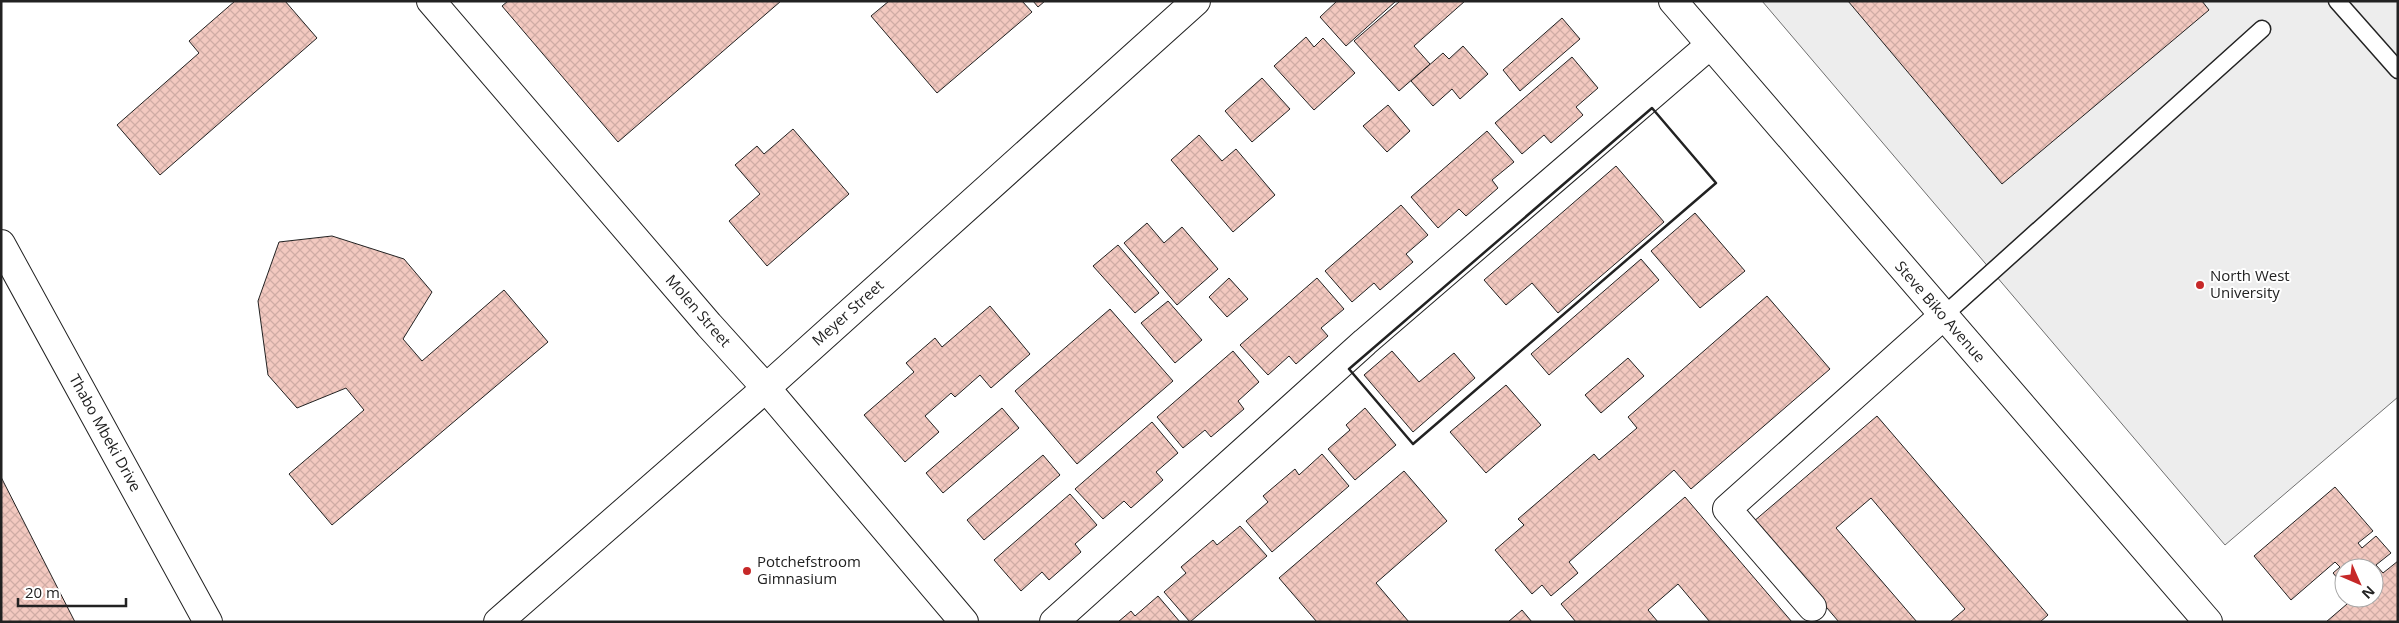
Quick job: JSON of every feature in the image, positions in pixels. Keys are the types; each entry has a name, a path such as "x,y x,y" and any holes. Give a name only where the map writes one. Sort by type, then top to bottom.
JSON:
{"street":[{"name":"Molen Street","path":"431,1 709,325 766,388 964,622"},
{"name":"Meyer Street","path":"498,622 766,388 1196,1"},
{"name":"Steve Biko Avenue","path":"1673,1 2208,622"},
{"path":"1054,622 1365,342 1710,45"},
{"name":"Thabo Mbeki Drive","path":"1,244 208,622"},
{"path":"1812,607 1727,509 1943,316"}],"lane":[{"path":"2337,1 2398,70"},
{"path":"1943,316 2262,29"}],"shaded area":[{"name":"North West University","path":"1762,1 2398,1 2398,397 2225,545"}],"building":[{"path":"235,1 285,1 317,38 160,175 117,125 199,53 189,41"},
{"path":"508,1 781,1 618,142 502,6"},
{"path":"889,1 1022,1 1032,12 937,93 871,16"},
{"path":"1033,1 1045,1 1038,7"},
{"path":"1337,1 1396,1 1346,46 1320,17"},
{"path":"1400,1 1465,1 1414,46 1430,64 1399,91 1354,41"},
{"path":"1848,1 2202,1 2209,10 2002,184"},
{"path":"1562,18 1580,39 1520,91 1503,70"},
{"path":"1306,37 1314,47 1323,38 1355,73 1314,110 1274,66"},
{"path":"1463,46 1488,74 1460,99 1452,89 1433,106 1411,81 1443,53 1449,59"},
{"path":"1572,57 1598,88 1576,107 1583,115 1551,143 1544,135 1522,154 1495,123"},
{"path":"1262,78 1290,109 1252,142 1225,111"},
{"path":"1388,105 1410,131 1387,152 1363,126"},
{"path":"793,129 849,194 767,266 729,221 760,194 735,165 757,146 764,154"},
{"path":"1487,131 1514,162 1492,180 1498,188 1466,216 1459,209 1438,228 1411,197"},
{"path":"1199,135 1222,161 1236,149 1275,195 1233,232 1171,160"},
{"path":"1616,166 1664,222 1558,313 1532,283 1506,305 1484,280"},
{"path":"1401,205 1428,235 1406,254 1413,262 1380,290 1374,283 1352,302 1325,271"},
{"path":"1695,213 1745,271 1700,308 1651,251"},
{"path":"1147,223 1164,243 1182,227 1218,269 1177,305 1124,243"},
{"path":"332,236 404,259 432,292 403,339 422,361 504,290 548,342 332,525 289,474 364,410 346,388 297,408 268,375 258,301 279,242"},
{"path":"1118,245 1159,293 1135,313 1093,266"},
{"path":"1641,259 1659,280 1549,375 1531,354"},
{"path":"1229,278 1248,299 1227,317 1209,297"},
{"path":"1317,278 1344,309 1321,328 1328,336 1296,364 1289,356 1268,375 1240,345"},
{"path":"1767,296 1830,369 1691,489 1674,470 1569,562 1578,573 1551,596 1542,585 1532,594 1495,550 1524,525 1518,519 1594,454 1599,460 1637,428 1628,417"},
{"path":"1168,301 1202,340 1175,363 1141,323"},
{"path":"990,306 1030,354 991,388 980,375 955,397 951,393 925,416 939,432 905,462 864,415 914,372 906,363 935,338 942,347"},
{"path":"1110,309 1173,381 1077,464 1015,391"},
{"path":"1233,351 1259,382 1238,401 1244,409 1211,437 1205,430 1183,448 1157,417"},
{"path":"1392,351 1419,382 1454,353 1475,378 1413,432 1364,375"},
{"path":"1628,358 1644,376 1601,413 1585,395"},
{"path":"1506,385 1541,425 1486,473 1450,432"},
{"path":"1002,408 1019,428 943,493 926,473"},
{"path":"1365,408 1396,445 1355,480 1328,449 1350,430 1346,425"},
{"path":"1877,416 2048,615 2040,622 1950,622 1965,609 1871,498 1836,528 1917,622 1839,622 1753,522"},
{"path":"1152,422 1178,453 1156,472 1163,480 1131,508 1124,501 1103,519 1075,489"},
{"path":"1322,454 1349,486 1272,552 1246,521 1268,502 1263,496 1295,469 1299,475"},
{"path":"1043,455 1060,475 984,540 967,520"},
{"path":"1404,471 1447,521 1376,583 1409,622 1317,622 1279,578"},
{"path":"1,477 75,622 1,622"},
{"path":"2335,487 2373,531 2358,543 2362,548 2376,536 2391,553 2384,559 2334,558 2334,563 2291,600 2254,556"},
{"path":"1070,494 1097,525 1075,544 1081,552 1049,580 1042,572 1021,591 994,560"},
{"path":"1685,497 1792,622 1710,622 1678,584 1648,610 1658,622 1576,622 1561,604"},
{"path":"1240,526 1267,556 1190,622 1164,592 1186,573 1181,567 1213,540 1217,545"},
{"path":"2398,561 2398,622 2326,622 2342,608 2384,608 2384,572"},
{"path":"1158,596 1180,622 1118,622 1131,611 1135,616"},
{"path":"1522,610 1532,622 1508,622"}],"wall":[{"path":"1652,108 1716,183 1413,444 1349,369 1652,108"}],"place":[{"name":"North West University","path":"2200,285"},
{"name":"Potchefstroom Gimnasium","path":"747,571"}]}
